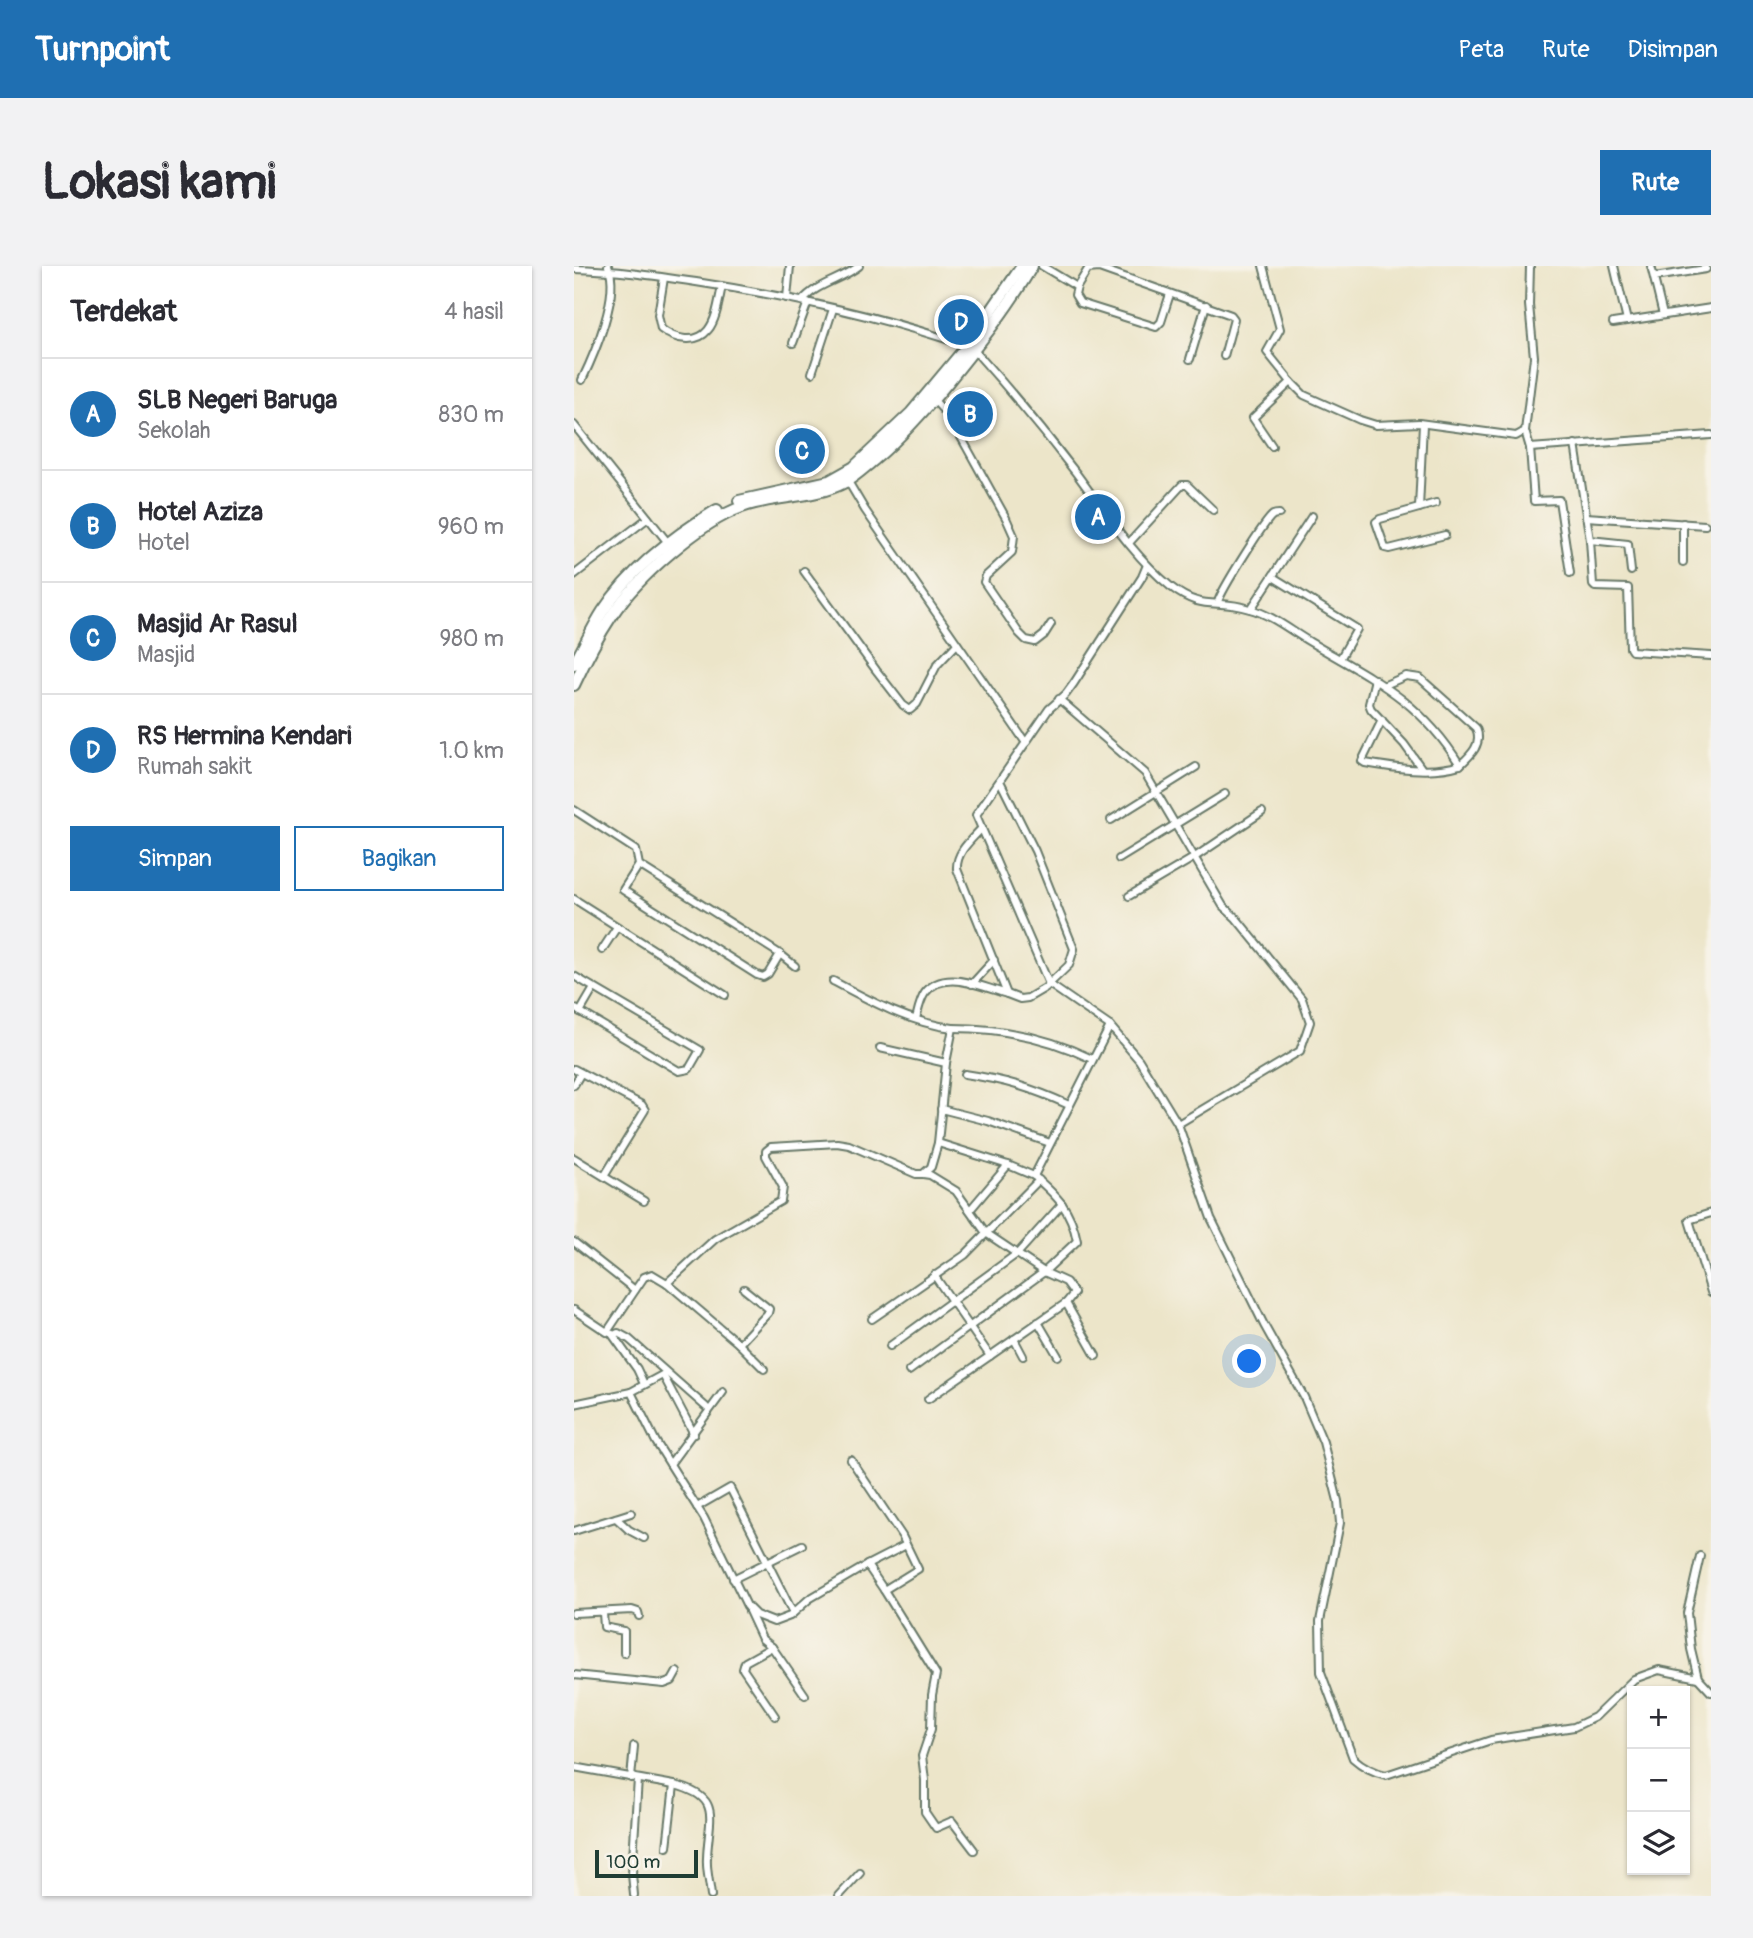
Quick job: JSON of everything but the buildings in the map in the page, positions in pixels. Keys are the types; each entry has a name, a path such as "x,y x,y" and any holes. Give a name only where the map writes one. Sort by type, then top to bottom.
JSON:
{"highway":[{"path":"846,477 911,413 971,348 1022,266"},
{"path":"574,664 604,610 638,572 672,547 734,510 825,490 884,452 916,421 1021,286 1032,266"},
{"path":"574,685 612,615 672,547"}],"street":[{"path":"787,298 790,266"},
{"path":"793,343 811,291 844,277 859,266"},
{"path":"1042,266 1077,287"},
{"path":"1263,266 1280,329 1267,352 1291,382 1314,401 1371,423 1423,424 1508,436 1521,435 1525,431"},
{"path":"1530,266 1529,305 1534,357 1525,431 1530,448 1534,501 1559,500 1570,573"},
{"path":"1614,266 1626,321"},
{"path":"1651,266 1663,315"},
{"path":"1170,294 1161,322 1156,327 1080,303 1075,295 1084,272 1093,267 1206,305 1234,318 1224,356"},
{"path":"574,269 609,269 787,298 971,348 1048,436 1147,565 1171,587 1191,600 1205,604 1218,602 1251,609 1385,685 1425,720 1460,765"},
{"path":"582,380 598,344 610,294 609,269"},
{"path":"1654,277 1706,269"},
{"path":"664,278 658,314 661,329 685,339 701,335 708,330 722,286"},
{"path":"1190,359 1206,305"},
{"path":"1613,323 1711,308"},
{"path":"812,373 834,309"},
{"path":"1272,446 1253,418 1291,382"},
{"path":"933,399 951,419 1014,536 1012,552 986,576 984,582 1019,633 1027,640 1035,642 1040,639 1051,624"},
{"path":"1419,508 1423,424"},
{"path":"574,425 672,547"},
{"path":"1530,448 1711,435"},
{"path":"1575,444 1594,585 1628,588 1630,648 1632,651 1711,656"},
{"path":"846,477 1026,743"},
{"path":"1129,542 1182,485 1187,485 1213,510"},
{"path":"1436,503 1380,519 1376,523 1385,548 1445,535"},
{"path":"1218,602 1226,584 1263,528 1271,517 1279,514"},
{"path":"1251,609 1312,516"},
{"path":"1586,517 1705,525"},
{"path":"574,575 648,518"},
{"path":"1683,523 1683,562"},
{"path":"1590,540 1628,544 1631,571"},
{"path":"1147,565 1074,683 1049,709 976,816 1049,984 1110,1026 1139,1060 1178,1124 1211,1217 1247,1293 1310,1409 1323,1442 1338,1501 1340,1523 1320,1621 1321,1672 1353,1758 1374,1772 1386,1775 1491,1740 1574,1727 1595,1717 1621,1690 1647,1673 1659,1670 1698,1678"},
{"path":"804,571 876,670 910,710 917,704 937,665 957,644"},
{"path":"1273,577 1357,629 1340,659"},
{"path":"1382,720 1362,761 1442,769 1460,765 1478,746 1479,734 1476,728 1420,678 1406,676 1385,685"},
{"path":"1375,679 1369,706 1404,744 1422,769"},
{"path":"1059,699 1142,769 1223,906 1236,918 1302,999 1310,1022 1300,1051 1178,1124"},
{"path":"1111,820 1196,767"},
{"path":"916,1019 924,994 934,985 948,979 1020,999 1028,998 1049,984 1069,965 1074,949 1035,851 1000,781"},
{"path":"1119,859 1225,794"},
{"path":"574,810 636,850 639,865 623,890 763,977 768,974 780,954"},
{"path":"1129,896 1195,857 1262,812"},
{"path":"982,828 960,852 956,864 1007,994"},
{"path":"639,865 780,954 795,967"},
{"path":"574,899 726,995"},
{"path":"602,950 617,927"},
{"path":"972,984 994,960"},
{"path":"574,976 700,1050 689,1069 679,1071 577,1010 594,988"},
{"path":"833,981 892,1011 916,1019 953,1028 975,1028 1036,1038 1067,1047 1092,1059"},
{"path":"872,1319 965,1255 980,1242 1036,1178 1049,1143 1110,1026"},
{"path":"923,1174 933,1164 939,1143 946,1063 953,1028"},
{"path":"880,1048 946,1063"},
{"path":"574,1085 578,1071 642,1105 645,1110 605,1175"},
{"path":"965,1074 996,1078 1034,1088 1069,1105"},
{"path":"941,1109 988,1121 1049,1143"},
{"path":"667,1283 715,1239 783,1198 783,1187 766,1156 766,1151 771,1147 836,1143 849,1145 916,1174 930,1175 956,1191 986,1233 1044,1272 1066,1282 1074,1293 1066,1303 928,1399"},
{"path":"909,1371 1044,1272 1077,1241 1074,1224 1062,1204 1036,1178 1008,1165 939,1143"},
{"path":"574,1158 644,1201"},
{"path":"970,1210 1008,1165"},
{"path":"890,1346 1018,1253 1062,1204"},
{"path":"1711,1213 1689,1220 1711,1292"},
{"path":"574,1242 635,1290"},
{"path":"611,1334 635,1290 647,1275 652,1274 667,1283 739,1343 764,1369"},
{"path":"934,1275 990,1356"},
{"path":"739,1343 769,1310 744,1289"},
{"path":"1066,1303 1096,1356"},
{"path":"574,1310 611,1334 637,1369 643,1384"},
{"path":"1038,1322 1058,1356"},
{"path":"611,1334 618,1332 629,1339 706,1408"},
{"path":"1014,1339 1023,1356"},
{"path":"574,1404 631,1392 666,1374"},
{"path":"666,1374 694,1434"},
{"path":"631,1392 641,1415 697,1507 762,1639 772,1647 805,1695"},
{"path":"670,1464 723,1392"},
{"path":"851,1460 906,1545 918,1569 884,1590"},
{"path":"697,1507 730,1488 793,1612"},
{"path":"574,1531 631,1513"},
{"path":"616,1518 629,1530 644,1538"},
{"path":"733,1579 802,1545"},
{"path":"747,1606 756,1615 774,1622 867,1565 906,1545"},
{"path":"1700,1556 1688,1613 1691,1649 1698,1678 1711,1692"},
{"path":"867,1565 936,1674 931,1729 922,1756 925,1812 936,1828 952,1821 974,1850"},
{"path":"574,1613 632,1610 638,1612 639,1616"},
{"path":"603,1613 604,1627 624,1631 624,1653"},
{"path":"772,1647 745,1662 743,1669 775,1716"},
{"path":"574,1675 664,1684 672,1681 677,1671"},
{"path":"634,1746 634,1895"},
{"path":"574,1767 674,1786 696,1793 709,1808 707,1858 711,1896"},
{"path":"667,1847 674,1786"},
{"path":"839,1896 860,1873"}],"place":[{"name":"RS Hermina Kendari","path":"961,322"},
{"name":"Hotel Aziza","path":"970,414"},
{"name":"Masjid Ar Rasul","path":"802,451"},
{"name":"SLB Negeri Baruga","path":"1098,517"}]}
